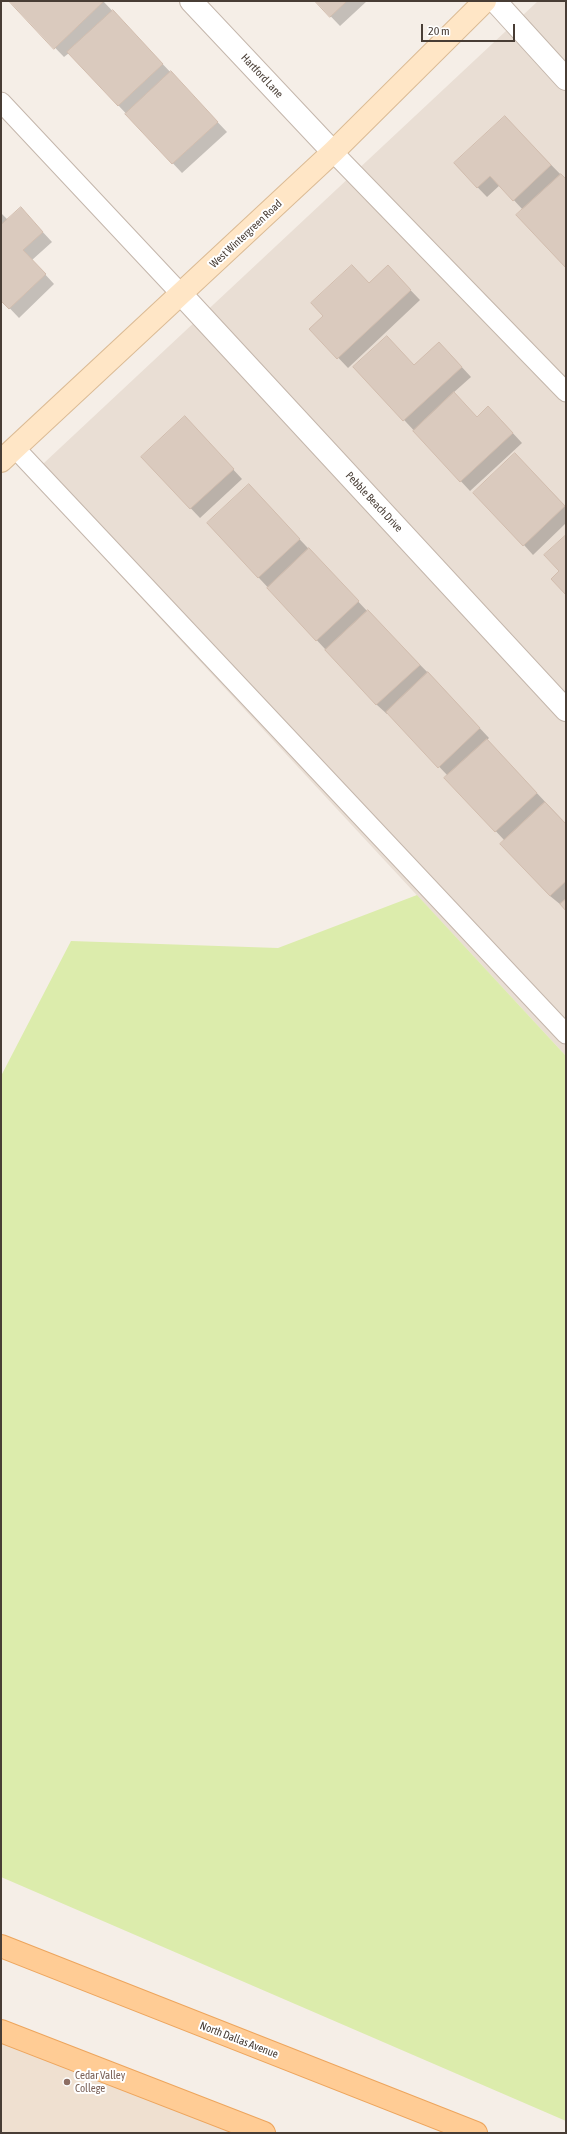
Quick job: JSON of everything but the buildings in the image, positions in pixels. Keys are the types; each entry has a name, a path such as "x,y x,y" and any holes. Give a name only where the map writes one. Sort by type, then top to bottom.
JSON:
{"main road":[{"name":"North Dallas Avenue","path":"1,1946 476,2133"},
{"path":"1,2031 264,2133"}],"street":[{"name":"Hartford Lane","path":"191,1 333,152"},
{"name":"West Wintergreen Road","path":"5,455 333,152 485,1"},
{"path":"495,1 566,79"},
{"name":"Pebble Beach Drive","path":"181,294 563,701"}],"lane":[{"path":"1,102 181,294"},
{"path":"333,152 566,392"},
{"path":"5,455 566,1034"}],"shaded area":[{"path":"538,1 566,1 566,1056 29,477"},
{"name":"Cedar Valley College","path":"1,2031 264,2133 1,2133"}],"green space":[{"path":"417,895 566,1056 566,2121 1,1877 1,1076 71,941 278,948"}],"place":[{"name":"Cedar Valley College","path":"67,2082"}]}
